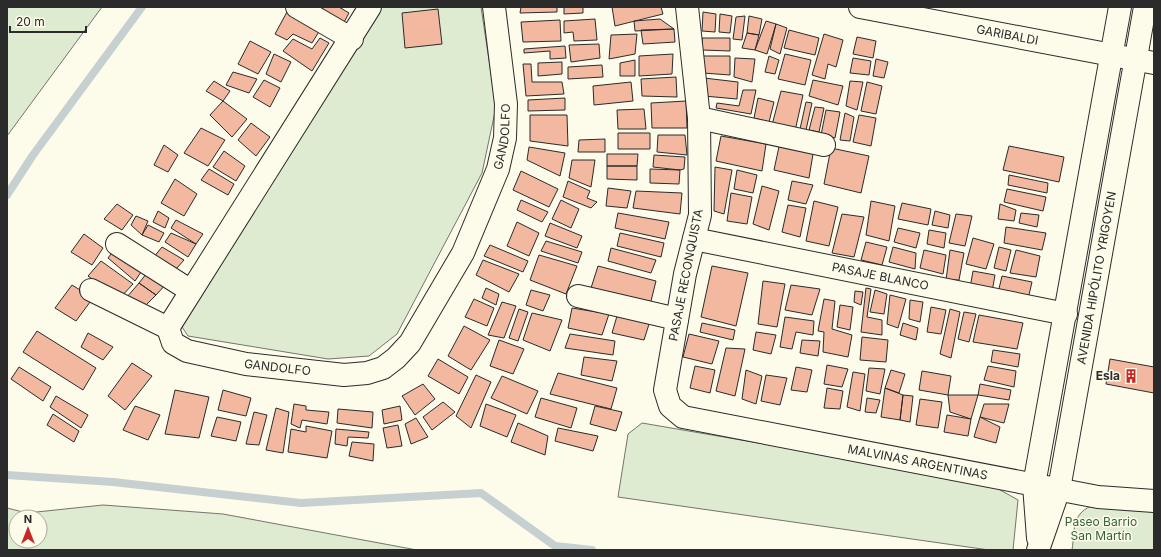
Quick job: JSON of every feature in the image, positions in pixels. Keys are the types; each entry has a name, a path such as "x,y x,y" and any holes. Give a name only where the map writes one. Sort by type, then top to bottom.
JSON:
{"street":[{"path":"297,7 352,39"},
{"path":"90,290 168,328 352,39 370,7"},
{"name":"GANDOLFO","path":"168,328 173,343 187,351 246,364 344,375 367,374 383,368 396,358 410,343 463,253 498,169 505,138 506,104 494,7"},
{"name":"PASAJE RECONQUISTA","path":"683,417 670,406 665,390 685,274 700,215 699,118 687,7"},
{"name":"GARIBALDI","path":"860,7 1145,61"},
{"name":"AVENIDA HIPÓLITO YRIGOYEN","path":"1038,548 1034,485 1066,314 1110,54 1120,7"},
{"name":"AVENIDA HIPÓLITO YRIGOYEN","path":"1038,548 1059,489 1145,61 1145,7"},
{"path":"699,118 824,145"},
{"name":"PASAJE BLANCO","path":"694,238 1066,314"},
{"path":"117,244 191,291"},
{"path":"578,296 677,319"},
{"name":"MALVINAS ARGENTINAS","path":"683,417 1098,497 1154,501"}],"green space":[{"path":"7,7 102,7 7,136"},
{"path":"381,7 481,7 496,107 482,173 397,334 369,356 328,359 188,336 182,327"},
{"path":"642,423 986,482 1018,500 1013,550 989,550 618,497 628,434"},
{"path":"103,505 223,514 417,550 7,550 7,508 11,509 8,509 8,549 48,549 48,511"},
{"name":"Paseo Barrio San Martín","path":"1091,506 1154,511 1154,550 1072,550 1074,530 1077,519 1080,514"}],"building":[{"path":"311,7 339,7 349,13 342,26"},
{"path":"521,7 557,7 557,12 520,13"},
{"path":"564,7 583,7 583,13 564,14"},
{"path":"612,7 661,7 663,14 615,26"},
{"path":"438,9 442,44 405,48 402,13"},
{"path":"287,12 320,30 312,43 293,34 287,40 275,34"},
{"path":"703,12 716,14 715,32 702,31"},
{"path":"720,14 732,16 730,33 719,32"},
{"path":"745,16 742,40 733,39 736,17"},
{"path":"749,16 762,19 759,35 747,33"},
{"path":"595,19 597,40 574,41 573,32 564,33 564,21"},
{"path":"660,19 674,29 635,31 634,21"},
{"path":"560,20 561,41 523,42 521,22"},
{"path":"766,21 776,24 767,54 755,50"},
{"path":"776,24 787,28 780,54 770,49"},
{"path":"674,29 675,42 643,44 641,30"},
{"path":"789,30 819,38 815,55 784,48"},
{"path":"747,33 759,35 755,50 742,48"},
{"path":"637,34 635,54 609,59 611,35"},
{"path":"824,34 843,40 836,67 828,64 825,79 812,75"},
{"path":"857,37 876,41 873,58 853,54"},
{"path":"320,38 329,43 312,71 283,51 293,39 312,49"},
{"path":"702,38 730,38 730,51 702,50"},
{"path":"250,41 271,52 258,74 238,64"},
{"path":"599,44 600,58 571,62 569,45"},
{"path":"565,46 566,58 550,59 550,51 524,53 524,49"},
{"path":"274,54 291,62 281,82 266,74"},
{"path":"673,54 672,74 639,76 639,56"},
{"path":"785,54 811,60 805,85 778,79"},
{"path":"702,56 730,56 730,75 703,73"},
{"path":"769,56 779,60 775,74 765,72"},
{"path":"735,58 755,59 752,82 734,77"},
{"path":"853,58 871,61 869,75 850,73"},
{"path":"876,59 888,62 884,78 873,76"},
{"path":"635,60 635,76 620,76 620,63"},
{"path":"562,62 562,74 538,76 538,63"},
{"path":"523,64 531,64 532,82 562,82 564,94 526,96"},
{"path":"602,65 603,77 568,79 568,67"},
{"path":"233,72 257,79 249,93 226,85"},
{"path":"676,77 677,97 642,96 641,79"},
{"path":"704,78 738,82 737,99 704,96"},
{"path":"264,80 280,88 270,107 253,97"},
{"path":"813,80 843,86 838,105 809,96"},
{"path":"214,81 230,91 223,101 206,91"},
{"path":"850,81 863,82 857,110 846,106"},
{"path":"631,82 633,101 594,105 593,86"},
{"path":"867,82 882,86 876,114 861,111"},
{"path":"743,90 756,90 751,114 716,108 717,103 739,106"},
{"path":"781,91 803,95 795,131 772,125"},
{"path":"565,98 565,110 528,111 528,100"},
{"path":"758,98 774,102 769,122 754,118"},
{"path":"223,101 247,119 232,137 210,115"},
{"path":"686,101 687,128 652,128 651,103"},
{"path":"806,102 812,103 806,130 800,129"},
{"path":"815,107 824,108 819,132 809,130"},
{"path":"644,109 646,129 618,129 617,110"},
{"path":"826,110 840,112 835,138 821,135"},
{"path":"845,113 854,117 850,141 840,140"},
{"path":"530,115 567,115 568,146 530,141"},
{"path":"859,115 876,118 871,146 853,142"},
{"path":"251,123 270,137 256,156 238,140"},
{"path":"201,128 225,140 208,166 184,153"},
{"path":"618,133 650,133 650,149 618,149"},
{"path":"658,135 685,135 687,155 657,152"},
{"path":"721,136 766,144 762,171 716,161"},
{"path":"605,139 605,152 578,152 579,140"},
{"path":"780,142 814,148 809,178 774,170"},
{"path":"164,145 178,155 168,172 154,165"},
{"path":"1009,146 1064,157 1059,182 1003,170"},
{"path":"529,147 565,153 560,176 527,160"},
{"path":"831,148 869,156 861,193 824,184"},
{"path":"224,151 245,166 236,181 213,167"},
{"path":"607,154 638,154 637,166 607,166"},
{"path":"654,155 685,157 684,169 680,170 653,167"},
{"path":"572,160 595,160 591,187 569,178"},
{"path":"607,166 637,166 637,180 607,179"},
{"path":"715,167 732,170 724,214 714,211"},
{"path":"209,169 234,184 228,195 201,180"},
{"path":"650,169 680,170 679,184 650,183"},
{"path":"737,170 757,175 753,193 734,189"},
{"path":"521,171 558,189 549,207 513,190"},
{"path":"1009,175 1048,183 1047,193 1008,185"},
{"path":"175,179 197,194 184,216 161,203"},
{"path":"568,181 590,191 587,198 597,202 591,208 563,197"},
{"path":"792,181 813,185 806,204 788,200"},
{"path":"762,186 779,191 769,230 753,224"},
{"path":"608,188 631,191 627,208 606,206"},
{"path":"1007,189 1046,197 1043,211 1004,202"},
{"path":"636,191 682,193 680,214 633,208"},
{"path":"731,193 752,197 747,224 727,221"},
{"path":"521,200 548,212 542,222 517,210"},
{"path":"561,200 579,209 571,228 552,219"},
{"path":"814,201 838,207 829,246 806,241"},
{"path":"871,201 895,206 889,241 866,235"},
{"path":"902,203 931,209 928,225 898,219"},
{"path":"117,204 133,215 122,230 104,219"},
{"path":"1000,204 1016,210 1014,221 998,219"},
{"path":"788,205 806,208 800,237 782,232"},
{"path":"158,211 169,218 165,228 153,222"},
{"path":"935,211 950,215 948,228 932,225"},
{"path":"618,213 669,222 665,239 615,228"},
{"path":"1021,213 1039,215 1037,227 1019,223"},
{"path":"842,214 864,217 854,257 832,253"},
{"path":"956,214 972,216 965,246 949,243"},
{"path":"136,216 148,221 142,235 131,225"},
{"path":"176,220 203,234 196,244 171,228"},
{"path":"517,222 539,233 529,256 507,246"},
{"path":"550,223 582,236 577,248 545,236"},
{"path":"148,225 164,233 159,242 142,235"},
{"path":"1006,227 1046,233 1042,250 1004,243"},
{"path":"898,228 920,233 916,248 894,242"},
{"path":"929,230 946,233 944,248 927,244"},
{"path":"171,233 196,244 188,257 165,242"},
{"path":"620,233 664,243 661,257 617,246"},
{"path":"84,234 103,248 92,265 71,252"},
{"path":"973,238 994,244 986,269 966,264"},
{"path":"546,241 582,252 578,263 541,251"},
{"path":"866,242 887,247 882,265 861,260"},
{"path":"490,245 528,261 523,272 484,256"},
{"path":"162,247 184,260 176,269 153,258"},
{"path":"893,247 916,253 915,269 889,262"},
{"path":"999,247 1011,250 1006,271 994,268"},
{"path":"611,248 656,260 651,273 608,261"},
{"path":"114,250 143,269 135,281 108,258"},
{"path":"924,250 946,255 943,274 920,268"},
{"path":"950,250 964,253 959,280 946,280"},
{"path":"1016,250 1040,256 1036,277 1010,273"},
{"path":"539,255 577,266 566,294 530,280"},
{"path":"483,260 519,274 509,292 476,275"},
{"path":"101,261 133,284 119,299 88,276"},
{"path":"598,266 656,281 650,305 591,288"},
{"path":"712,266 748,273 736,326 701,317"},
{"path":"973,271 995,275 992,292 970,288"},
{"path":"147,273 167,283 156,295 139,283"},
{"path":"1002,276 1032,282 1028,299 998,293"},
{"path":"763,281 785,284 777,327 758,324"},
{"path":"139,283 156,295 144,307 127,297"},
{"path":"72,285 93,298 76,321 55,308"},
{"path":"791,285 820,289 812,315 785,310"},
{"path":"486,288 499,294 496,305 482,298"},
{"path":"866,288 871,289 867,317 882,320 882,335 861,332"},
{"path":"531,290 550,295 543,311 526,305"},
{"path":"875,290 887,294 884,314 870,312"},
{"path":"855,291 863,292 861,305 854,302"},
{"path":"890,295 906,299 898,328 887,324"},
{"path":"474,299 494,308 487,326 465,317"},
{"path":"824,299 835,301 832,329 852,335 848,357 823,352 824,332 818,331"},
{"path":"910,300 923,302 920,322 909,319"},
{"path":"502,302 516,306 504,338 488,335"},
{"path":"840,305 853,307 850,330 837,327"},
{"path":"931,307 946,310 941,334 927,332"},
{"path":"572,308 609,314 602,335 568,328"},
{"path":"519,309 528,312 518,341 509,338"},
{"path":"950,309 960,312 951,358 940,354"},
{"path":"964,312 976,314 969,342 958,339"},
{"path":"532,313 562,320 550,351 523,340"},
{"path":"979,315 1023,323 1017,349 973,342"},
{"path":"617,316 650,321 644,340 612,333"},
{"path":"785,317 814,321 813,335 796,332 792,349 780,347"},
{"path":"702,323 735,330 733,340 700,332"},
{"path":"903,323 918,328 916,340 900,335"},
{"path":"464,326 490,340 471,370 448,356"},
{"path":"37,331 96,368 83,390 23,352"},
{"path":"756,332 776,335 771,354 753,350"},
{"path":"88,333 113,347 103,360 81,347"},
{"path":"570,334 615,341 613,355 565,348"},
{"path":"689,334 719,341 712,364 683,357"},
{"path":"862,337 888,340 886,362 860,360"},
{"path":"499,340 524,349 513,374 490,366"},
{"path":"802,340 820,341 818,356 800,353"},
{"path":"726,348 745,349 735,396 716,391"},
{"path":"993,350 1020,354 1018,367 991,362"},
{"path":"584,357 617,361 612,381 581,375"},
{"path":"438,359 468,377 459,394 428,376"},
{"name":"Esla","path":"1110,359 1154,367 1154,393 1106,384"},
{"path":"132,363 152,376 125,410 108,396"},
{"path":"827,365 848,369 842,387 824,384"},
{"path":"695,366 715,370 710,393 690,388"},
{"path":"988,366 1016,371 1014,387 984,380"},
{"path":"19,367 51,387 43,401 11,379"},
{"path":"796,367 812,370 807,392 791,390"},
{"path":"869,368 885,369 880,394 866,391"},
{"path":"746,370 762,376 756,404 742,399"},
{"path":"891,370 905,374 899,393 885,388"},
{"path":"922,371 951,376 948,395 919,390"},
{"path":"853,372 865,374 860,411 847,407"},
{"path":"558,373 617,388 611,409 550,394"},
{"path":"476,375 491,382 471,428 456,416"},
{"path":"766,375 787,378 780,405 761,401"},
{"path":"502,376 538,391 527,414 491,398"},
{"path":"423,384 435,399 415,415 402,396"},
{"path":"980,384 1011,390 1009,400 978,395"},
{"path":"827,388 843,391 840,409 824,408"},
{"path":"885,388 903,395 900,420 881,417"},
{"path":"175,390 209,397 199,438 165,434"},
{"path":"223,390 251,398 246,416 218,410"},
{"path":"903,395 913,396 910,422 900,420"},
{"path":"948,395 978,395 971,419 950,412"},
{"path":"56,396 88,415 81,428 50,407"},
{"path":"541,398 577,408 571,428 535,417"},
{"path":"867,398 880,400 876,413 865,412"},
{"path":"920,399 942,402 938,428 916,425"},
{"path":"443,402 455,412 432,430 423,417"},
{"path":"294,404 306,406 306,410 329,412 327,424 302,420 300,428 291,424"},
{"path":"486,404 516,415 507,437 480,426"},
{"path":"984,404 1009,404 1004,423 980,417"},
{"path":"135,406 160,415 148,440 123,430"},
{"path":"400,406 402,420 384,424 382,410"},
{"path":"595,406 622,412 616,431 590,424"},
{"path":"276,408 289,412 283,453 266,450"},
{"path":"338,409 373,412 372,428 337,423"},
{"path":"254,412 267,415 259,445 246,444"},
{"path":"53,414 79,431 74,442 47,425"},
{"path":"947,415 971,419 968,436 944,432"},
{"path":"217,417 241,422 236,441 211,436"},
{"path":"980,417 1000,427 996,443 974,437"},
{"path":"416,418 428,437 411,444 405,424"},
{"path":"518,423 548,436 545,455 511,442"},
{"path":"398,425 402,446 387,448 383,428"},
{"path":"306,426 332,431 327,458 288,452 291,429 306,432"},
{"path":"558,428 598,436 593,451 555,441"},
{"path":"336,429 369,432 368,438 348,437 347,446 335,444"},
{"path":"352,442 374,444 373,461 349,456"}],"waterway":[{"path":"7,195 33,155 142,7"},
{"path":"7,475 113,482 301,503 481,493 555,546 592,550"}],"place":[{"name":"Esla","path":"1131,376"}]}
